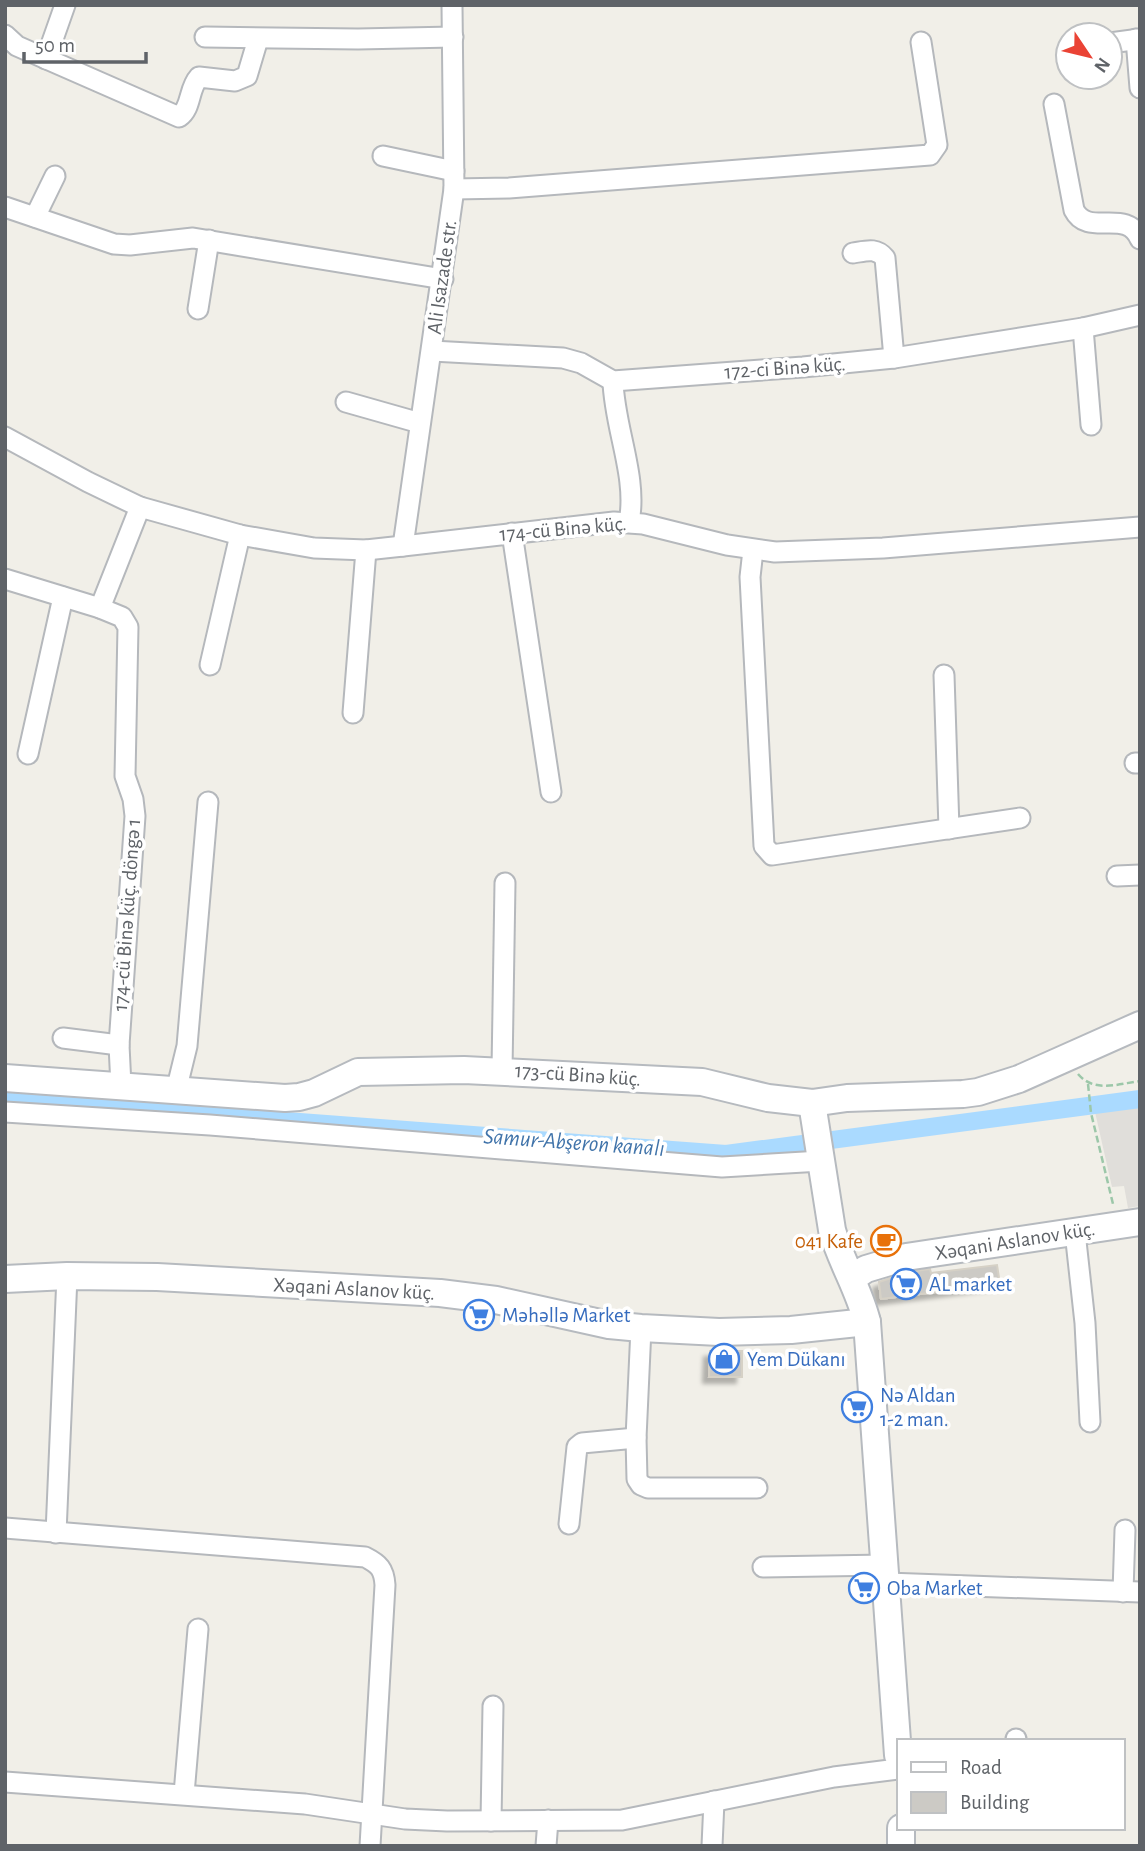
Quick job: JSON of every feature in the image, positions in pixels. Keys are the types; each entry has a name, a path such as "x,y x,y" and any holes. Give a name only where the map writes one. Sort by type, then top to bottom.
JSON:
{"street":[{"path":"46,59 65,5"},
{"name":"Ali Isazade str.","path":"403,547 443,279 454,180 452,5"},
{"path":"5,35 17,46 179,117 187,110 193,85 199,77 235,81 247,76 258,39"},
{"path":"205,37 453,37"},
{"path":"1138,39 1140,88"},
{"path":"383,156 454,180 509,188 930,155 937,145 921,42"},
{"path":"1054,104 1074,210 1078,217 1088,222 1126,224 1135,229 1140,239"},
{"path":"35,217 55,176"},
{"path":"5,207 114,244 130,245 193,238 443,279"},
{"path":"198,309 209,240"},
{"path":"853,253 880,251 885,258 894,358"},
{"name":"172-ci Binə küç.","path":"613,381 894,358 1083,328 1140,315"},
{"path":"1083,328 1091,425"},
{"path":"432,351 563,358 581,363 613,381 614,404 631,494 629,522"},
{"path":"346,402 420,423"},
{"name":"174-cü Binə küç.","path":"5,437 140,507 240,535 314,548 366,550 403,547 629,522 753,550 807,552 1140,527"},
{"path":"100,608 140,507"},
{"path":"512,533 551,792"},
{"path":"210,665 240,535"},
{"path":"353,713 366,550"},
{"path":"753,550 750,577 764,846 772,855 1020,818"},
{"name":"174-cü Binə küç. döngə 1","path":"5,579 100,608 122,617 128,627 125,776 133,799 135,816 119,1045 121,1086"},
{"path":"28,754 63,597"},
{"path":"944,675 949,829"},
{"path":"176,1091 187,1046 208,802"},
{"path":"1116,876 1140,875"},
{"path":"502,1070 505,883"},
{"name":"173-cü Binə küç.","path":"5,1078 285,1098 314,1093 358,1072 502,1070 702,1082 768,1098 812,1102 978,1093 1019,1079 1140,1025"},
{"path":"63,1038 119,1045"},
{"path":"812,1102 832,1230 867,1322 897,1739"},
{"path":"5,1112 222,1126 722,1167 821,1161"},
{"name":"Xəqani Aslanov küç.","path":"852,1278 866,1269 906,1257 1129,1224"},
{"path":"1075,1232 1085,1323 1090,1422"},
{"path":"56,1533 67,1276"},
{"name":"Xəqani Aslanov küç.","path":"5,1279 67,1276 157,1277 440,1293 496,1300 609,1325 719,1332 791,1330 867,1322"},
{"path":"641,1328 636,1438 637,1479 641,1485 648,1488 757,1489"},
{"path":"569,1524 578,1447 582,1443 636,1438"},
{"path":"5,1528 365,1557 379,1564 385,1574 385,1585 370,1846"},
{"path":"763,1567 1131,1592 1125,1530"},
{"path":"184,1794 198,1629"},
{"path":"491,1821 493,1706"},
{"path":"5,1782 305,1804 372,1816 416,1820 622,1820 834,1777 897,1769"},
{"path":"712,1846 714,1801"},
{"path":"546,1846 548,1820"}],"path":[{"path":"1065,1059 1088,1084 1097,1086 1140,1081"},
{"path":"1088,1084 1091,1113 1129,1224"}],"shaded area":[{"path":"1140,1106 1140,1206 1128,1208 1124,1186 1112,1187 1095,1112"}],"building":[{"path":"997,1265 1000,1284 881,1299 879,1282 909,1272 930,1269 931,1273"},
{"path":"710,1351 742,1351 742,1377 709,1377"}],"waterway":[{"name":"Samur-Abşeron kanalı","path":"5,1100 726,1154 1140,1099"}],"place":[{"name":"041 Kafe","path":"886,1241"},
{"name":"AL market","path":"906,1284"},
{"name":"Məhəllə Market","path":"479,1315"},
{"name":"Yem Dükanı","path":"724,1359"},
{"name":"Nə Aldan 1-2 man.","path":"857,1407"},
{"name":"Oba Market","path":"864,1588"}]}
